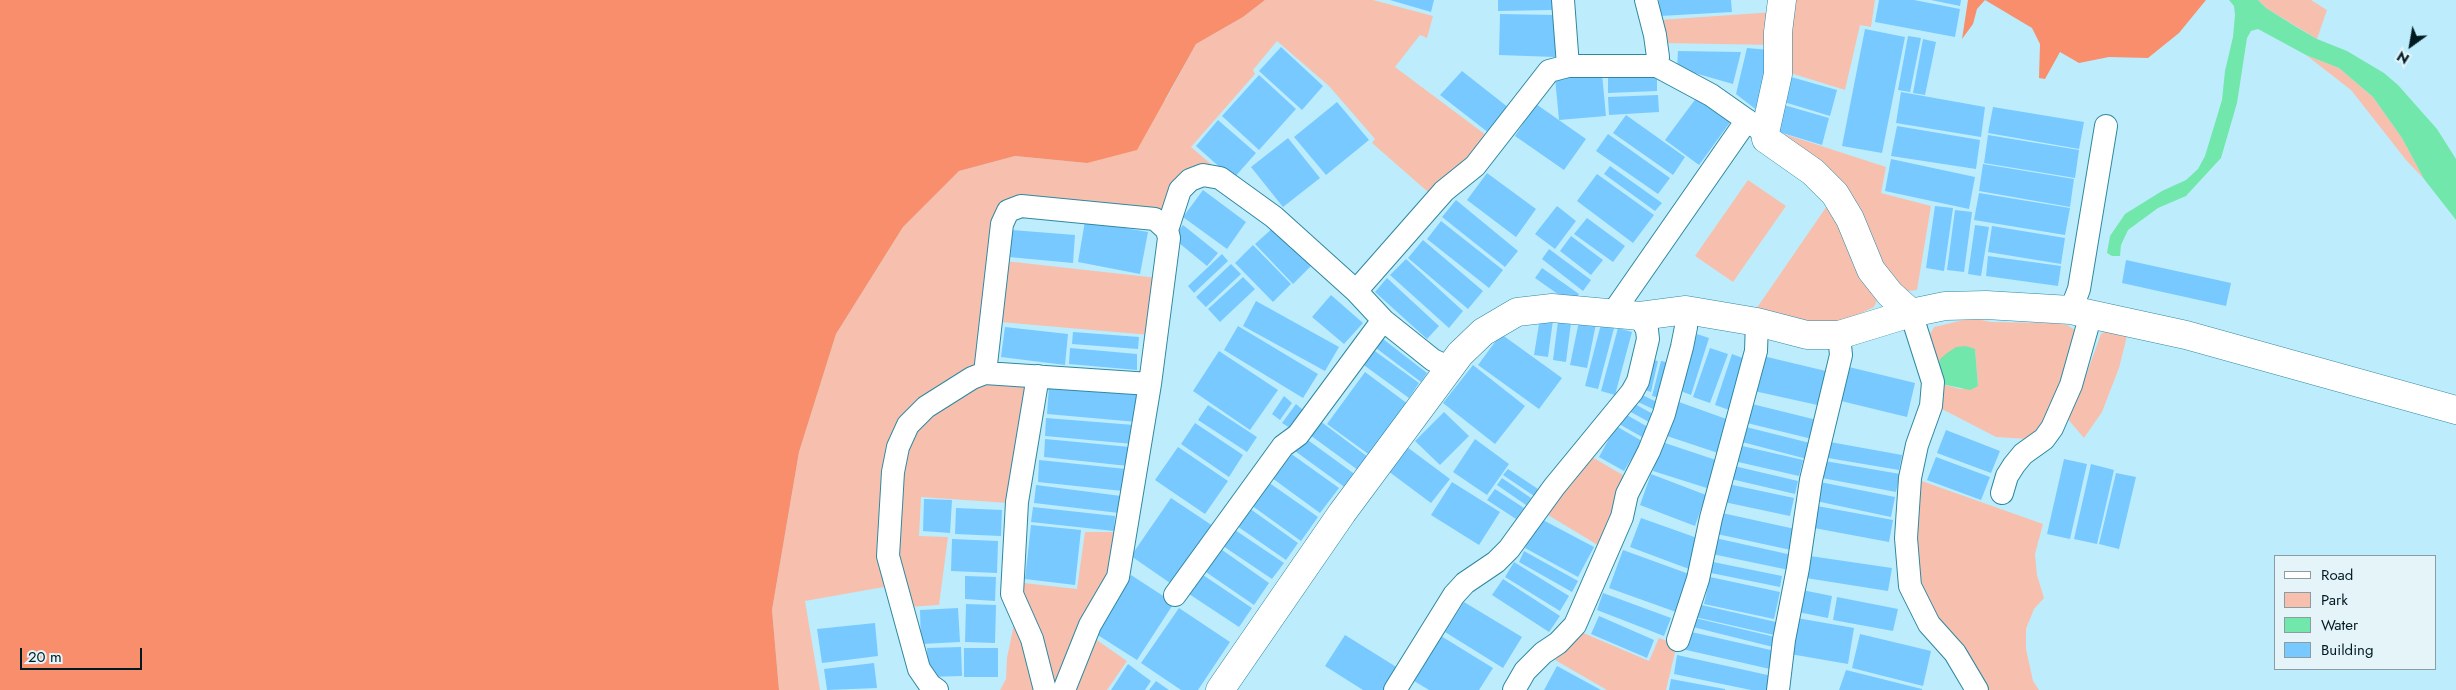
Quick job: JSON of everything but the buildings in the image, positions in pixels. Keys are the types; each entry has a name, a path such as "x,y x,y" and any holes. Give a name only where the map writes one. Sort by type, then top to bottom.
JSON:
{"street":[{"path":"1782,0 1778,32 1778,74 1756,126 1766,139 1813,172 1835,194 1850,218 1872,270 1890,294 1910,313"},
{"path":"1220,690 1342,513 1460,354 1483,332 1517,312 1552,308 1640,316 1686,310 1757,322 1807,335 1839,335 1910,313 1945,306 1986,305 2081,312 2186,335 2456,410"}],"lane":[{"path":"1563,0 1568,66"},
{"path":"1646,0 1655,35 1658,57 1656,66"},
{"path":"1356,290 1444,191 1475,166 1542,78 1549,72 1568,66 1656,66 1711,95 1756,126 1612,314"},
{"path":"2002,493 2007,476 2014,465 2023,454 2044,439 2052,428 2070,385 2081,312 2079,289 2106,126"},
{"path":"1064,690 1086,633 1118,577 1150,384 1169,238 1167,230 1180,190 1190,180 1203,175 1220,178 1274,217 1356,290 1383,320 1433,360 1450,368"},
{"path":"985,374 1002,224 1008,211 1021,206 1155,219 1167,230"},
{"path":"1514,690 1525,671 1543,653 1558,643 1575,625 1622,517 1627,494 1649,451 1664,414 1682,347 1686,326 1686,310"},
{"path":"1910,313 1933,382 1932,406 1917,445 1910,478 1906,538 1910,586 1929,624 1954,653 1976,690"},
{"path":"1394,690 1454,595 1465,583 1496,562 1509,549 1554,487 1632,392 1638,382 1648,339 1647,330 1640,316"},
{"path":"1175,596 1283,446 1298,435 1383,320"},
{"path":"1678,640 1698,579 1711,518 1752,369 1758,337 1757,322"},
{"path":"1778,690 1784,640 1798,568 1811,480 1841,355 1839,335"},
{"path":"937,690 930,686 919,669 888,556 893,472 898,447 908,425 926,408 972,378 985,374 1150,384"},
{"path":"1038,376 1017,502 1012,594 1032,639 1045,690"}],"green space":[{"path":"1265,0 1373,0 1433,16 1427,38 1420,35 1395,67 1490,138 1428,192 1372,143 1375,139 1329,86 1277,41 1253,70 1255,74 1191,147 1232,182 1200,170 1166,213 1011,204 980,360 905,421 881,569 884,587 805,601 820,690 779,690 772,610 799,452 836,334 903,227 959,171 1015,156 1087,163 1166,99 1196,44 1243,17"},
{"path":"1788,0 1875,0 1871,27 1860,25 1845,90 1787,72"},
{"path":"2258,0 2311,0 2327,10 2317,39 2266,8"},
{"path":"1774,12 1771,45 1663,43 1659,20"},
{"path":"2306,55 2339,68 2373,97 2402,138 2424,179 2406,160 2351,90"},
{"path":"1772,130 1886,167 1881,193 1931,206 1917,290 1908,291 1899,287"},
{"path":"1748,180 1786,206 1733,282 1695,256"},
{"path":"1829,203 1878,298 1874,307 1840,323 1807,322 1754,312"},
{"path":"1005,261 1158,278 1150,335 1000,322"},
{"path":"1972,318 1991,322 2054,323 2067,325 2075,330 2070,364 2044,426 2027,439 1996,437 1940,408 1944,395 1942,384 1960,389 1978,386 1975,350 1966,346 1938,369 1930,334 1934,327"},
{"path":"2107,330 2127,336 2119,368 2102,412 2084,438 2066,417 2076,403 2101,334"},
{"path":"987,379 1027,386 1008,503 921,497 919,536 948,537 939,605 908,607 893,535 893,514 912,429"},
{"path":"1592,457 1628,478 1601,547 1543,512 1570,486"},
{"path":"1916,479 2043,524 2035,554 2037,575 2044,598 2034,609 2026,629 2026,649 2033,681 2039,690 1986,690 1936,620 1918,585"},
{"path":"1085,532 1119,532 1118,557 1069,664 1050,690 1024,598 1024,583 1077,589"},
{"path":"1014,624 1040,690 1000,690 1006,679 1007,658"},
{"path":"1581,632 1649,661 1659,638 1673,643 1676,648 1666,690 1607,690 1555,660 1567,650"},
{"path":"1091,636 1127,661 1107,690 1071,690"}],"shaded area":[{"path":"0,0 1265,0 1243,17 1196,44 1137,150 1087,163 1015,156 959,171 903,227 836,334 799,452 772,610 779,690 0,690"},
{"path":"1968,0 1985,0 1977,9 1973,24 1962,39"},
{"path":"1985,0 2206,0 2179,33 2148,58 2109,57 2079,63 2060,52 2045,79 2039,78 2040,44 2032,28"}],"water":[{"path":"2229,0 2258,0 2266,8 2298,28 2317,39 2347,51 2384,73 2398,85 2437,129 2456,159 2456,220 2424,179 2402,138 2373,97 2339,68 2306,55 2258,29 2251,31 2247,38 2237,103 2221,158 2186,196 2158,208 2128,230 2121,245 2120,256 2112,256 2107,253 2110,236 2125,214 2162,191 2186,180 2198,169 2205,156 2222,100 2225,71 2233,37 2235,15 2234,6"},
{"path":"1966,346 1975,349 1978,386 1970,390 1942,384 1938,369 1940,359 1956,347"}]}
